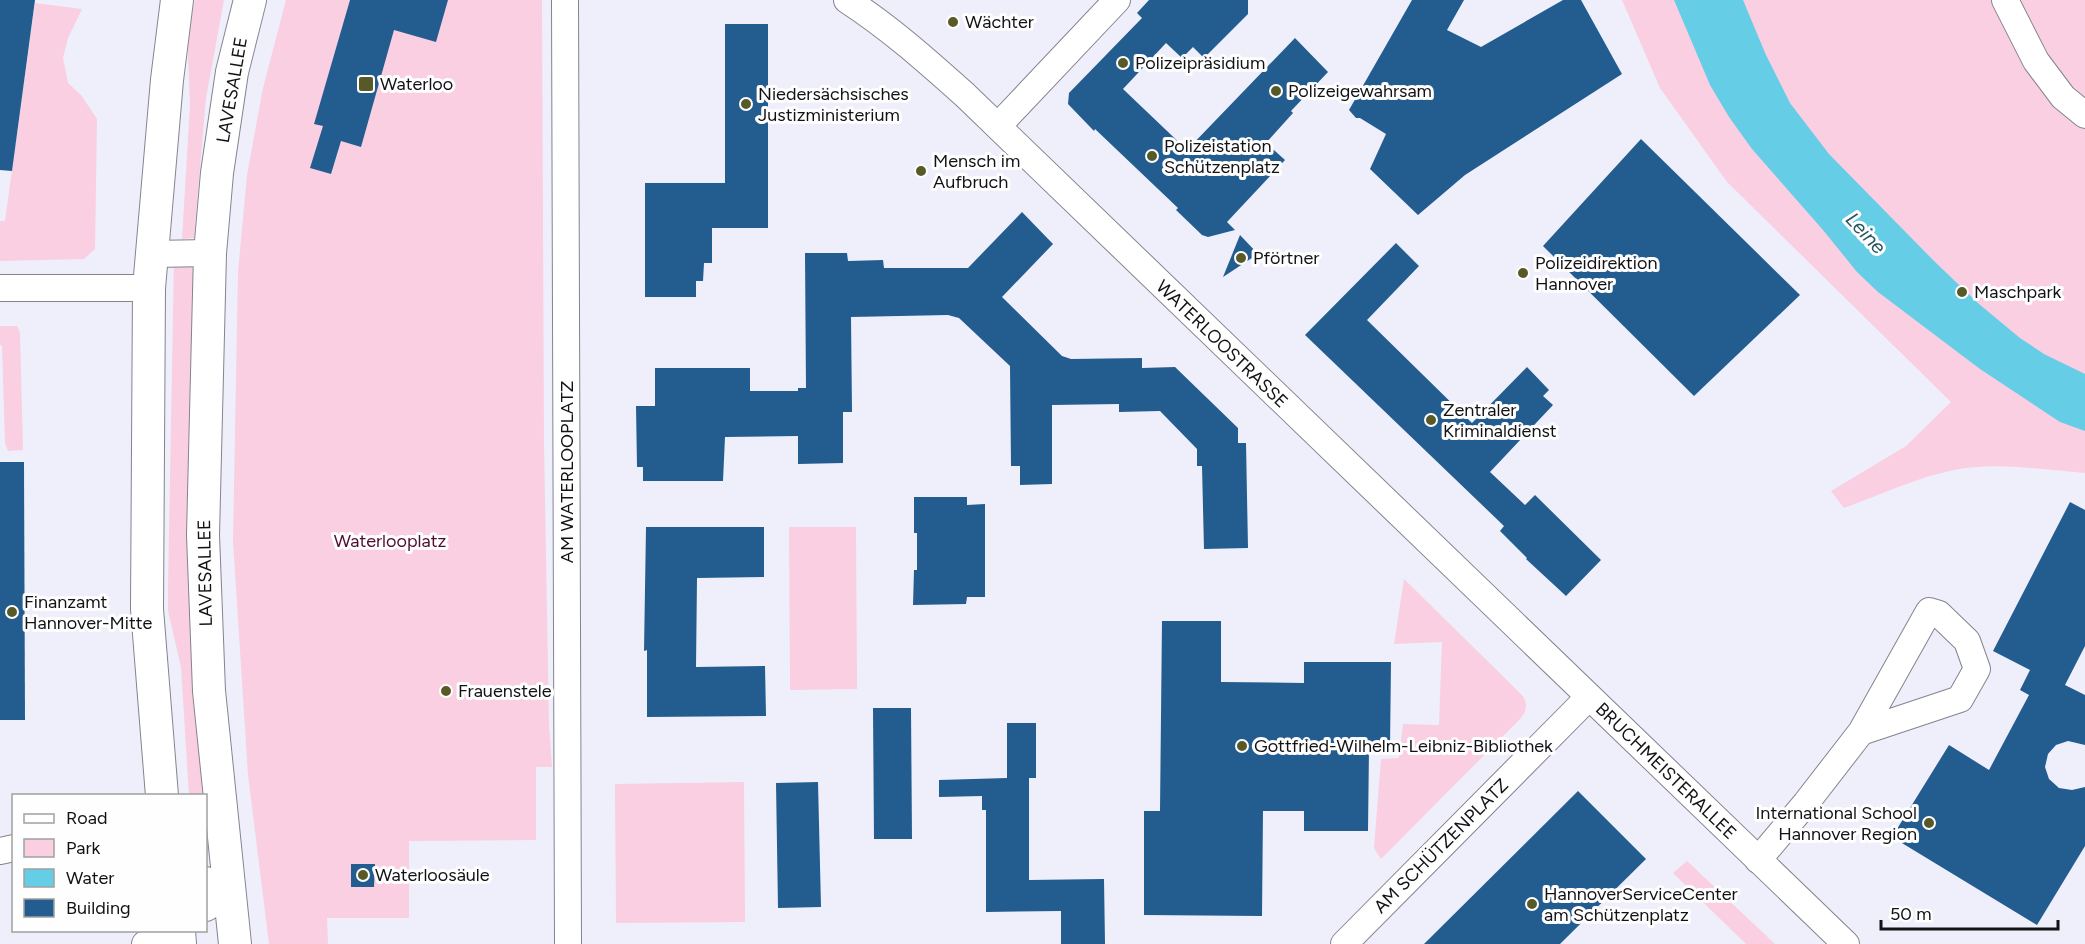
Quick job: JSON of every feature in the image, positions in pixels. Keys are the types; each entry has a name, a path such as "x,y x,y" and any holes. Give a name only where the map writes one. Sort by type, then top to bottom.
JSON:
{"main road":[{"path":"162,794 147,609 149,288 177,0"},
{"name":"LAVESALLEE","path":"235,944 213,894 209,692 203,546 210,253 217,173 232,72 250,0"}],"street":[{"name":"AM WATERLOOPLATZ","path":"564,0 568,944"},
{"name":"WATERLOOSTRASSE","path":"847,0 871,15 918,52 998,126 1589,697"},
{"path":"998,126 1118,0"},
{"path":"2005,0 2036,61 2063,97 2085,115"},
{"path":"151,254 210,253"},
{"path":"0,288 149,288"},
{"path":"1758,860 1861,732 1929,611 1939,614 1967,641 1977,669 1960,699 1861,732"},
{"name":"BRUCHMEISTERALLEE","path":"1589,697 1846,944"},
{"name":"AM SCHÜTZENPLATZ","path":"1344,944 1589,697"},
{"path":"145,944 167,932"}],"green space":[{"path":"195,0 224,0 206,98 194,238 182,239 190,105 189,27"},
{"name":"Waterlooplatz","path":"286,0 542,0 544,443 549,725 552,767 536,767 536,840 409,841 409,918 327,918 328,944 269,944 248,775 233,541 238,272 247,175 263,88"},
{"name":"Maschpark","path":"1622,0 2085,0 2085,473 2011,467 1966,468 1919,480 1844,508 1831,491 1906,446 1951,402 1727,182 1660,88"},
{"path":"35,3 82,9 68,38 63,58 68,83 81,95 97,119 95,249 84,259 0,261 0,221 5,221"},
{"path":"196,257 212,844 207,851 207,794 189,794 181,667 168,611 174,258"},
{"path":"0,326 17,326 20,333 23,450 8,451 5,443"},
{"path":"789,527 856,527 857,689 790,690"},
{"path":"1404,579 1522,695 1526,706 1521,718 1381,859 1374,848 1381,759 1399,758 1403,724 1439,725 1442,642 1394,644"},
{"path":"744,782 745,922 616,923 615,784"},
{"path":"1687,861 1775,944 1746,944 1673,873"}],"water":[{"name":"Leine","path":"1674,0 1743,0 1766,55 1790,103 1829,154 1979,304 2020,338 2044,354 2085,374 2085,431 2060,422 1980,369 1878,292 1857,272 1752,149 1729,117 1710,85"}],"building":[{"path":"0,0 35,0 12,171 0,170"},
{"path":"350,0 448,0 436,42 394,30 361,147 341,141 331,174 310,168 323,126 314,124"},
{"path":"1149,0 1248,0 1248,14 1204,58 1193,47 1182,58 1166,43 1123,89 1187,150 1295,38 1328,72 1291,111 1293,113 1266,143 1285,160 1227,222 1235,230 1208,237 1202,235 1176,210 1178,208 1068,104 1069,93 1142,18 1137,13"},
{"path":"1412,0 1464,0 1447,30 1481,47 1563,0 1581,0 1622,74 1465,175 1418,215 1370,169 1386,134 1360,118 1356,118 1349,110"},
{"name":"Niedersächsisches Justizministerium","path":"725,24 768,24 768,228 712,228 712,263 704,263 703,281 696,281 696,297 645,297 645,183 725,183"},
{"path":"1641,139 1800,295 1694,396 1543,246"},
{"path":"1022,212 1053,244 1002,297 1062,356 1071,359 1142,358 1142,368 1175,367 1238,428 1238,443 1246,443 1248,548 1204,549 1202,466 1197,466 1197,449 1160,411 1119,412 1119,404 1052,405 1052,484 1020,485 1020,466 1011,466 1010,366 959,318 948,315 851,317 852,412 843,412 843,463 798,464 798,436 725,437 723,481 643,481 643,467 637,467 636,406 655,406 655,368 750,368 750,391 798,391 798,388 806,388 805,253 847,253 848,261 883,260 884,268 968,268"},
{"name":"Pförtner","path":"1240,235 1258,254 1223,277"},
{"name":"Zentraler Kriminaldienst","path":"1396,243 1419,266 1367,320 1472,423 1527,367 1549,390 1543,396 1553,405 1490,472 1525,505 1535,495 1601,560 1566,596 1500,531 1504,526 1305,335"},
{"name":"Finanzamt Hannover-Mitte","path":"0,462 24,462 25,720 0,720"},
{"path":"914,497 967,497 967,505 985,504 985,597 967,597 966,604 913,605 914,570 917,570"},
{"path":"2070,502 2085,510 2085,646 2065,685 2085,695 2085,745 2068,741 2056,745 2048,754 2045,767 2049,779 2059,788 2072,790 2085,787 2085,846 2037,925 1892,837 1949,745 1989,770 2029,695 2020,690 2030,670 1993,651"},
{"path":"646,527 764,527 764,577 697,578 696,667 765,666 766,716 647,717 647,650 644,651"},
{"path":"1162,621 1221,621 1221,682 1304,683 1304,662 1391,662 1390,747 1369,747 1368,831 1304,831 1304,811 1263,811 1262,916 1144,915 1144,811 1160,811"},
{"path":"873,708 911,708 912,839 874,839"},
{"path":"1007,723 1036,723 1036,778 1029,778 1029,880 1104,879 1105,944 1061,944 1061,911 986,912 986,810 982,810 982,796 939,797 939,780 1007,778"},
{"path":"818,782 821,907 778,908 776,783"},
{"name":"HannoverServiceCenter am Schützenplatz","path":"1578,791 1646,859 1560,944 1424,944"},
{"name":"Waterloosäule","path":"351,864 375,864 374,887 351,887"}],"place":[{"name":"Wächter","path":"953,22"},
{"name":"Polizeipräsidium","path":"1123,63"},
{"name":"Waterloo","path":"366,84"},
{"name":"Polizeigewahrsam","path":"1276,91"},
{"name":"Niedersächsisches Justizministerium","path":"746,104"},
{"name":"Polizeistation Schützenplatz","path":"1152,156"},
{"name":"Mensch im Aufbruch","path":"921,171"},
{"name":"Pförtner","path":"1241,258"},
{"name":"Polizeidirektion Hannover","path":"1523,273"},
{"name":"Maschpark","path":"1962,292"},
{"name":"Zentraler Kriminaldienst","path":"1431,420"},
{"name":"Finanzamt Hannover-Mitte","path":"12,612"},
{"name":"Frauenstele","path":"446,691"},
{"name":"Gottfried-Wilhelm-Leibniz-Bibliothek","path":"1242,746"},
{"name":"International School Hannover Region","path":"1929,823"},
{"name":"Waterloosäule","path":"363,875"},
{"name":"HannoverServiceCenter am Schützenplatz","path":"1532,904"}]}
